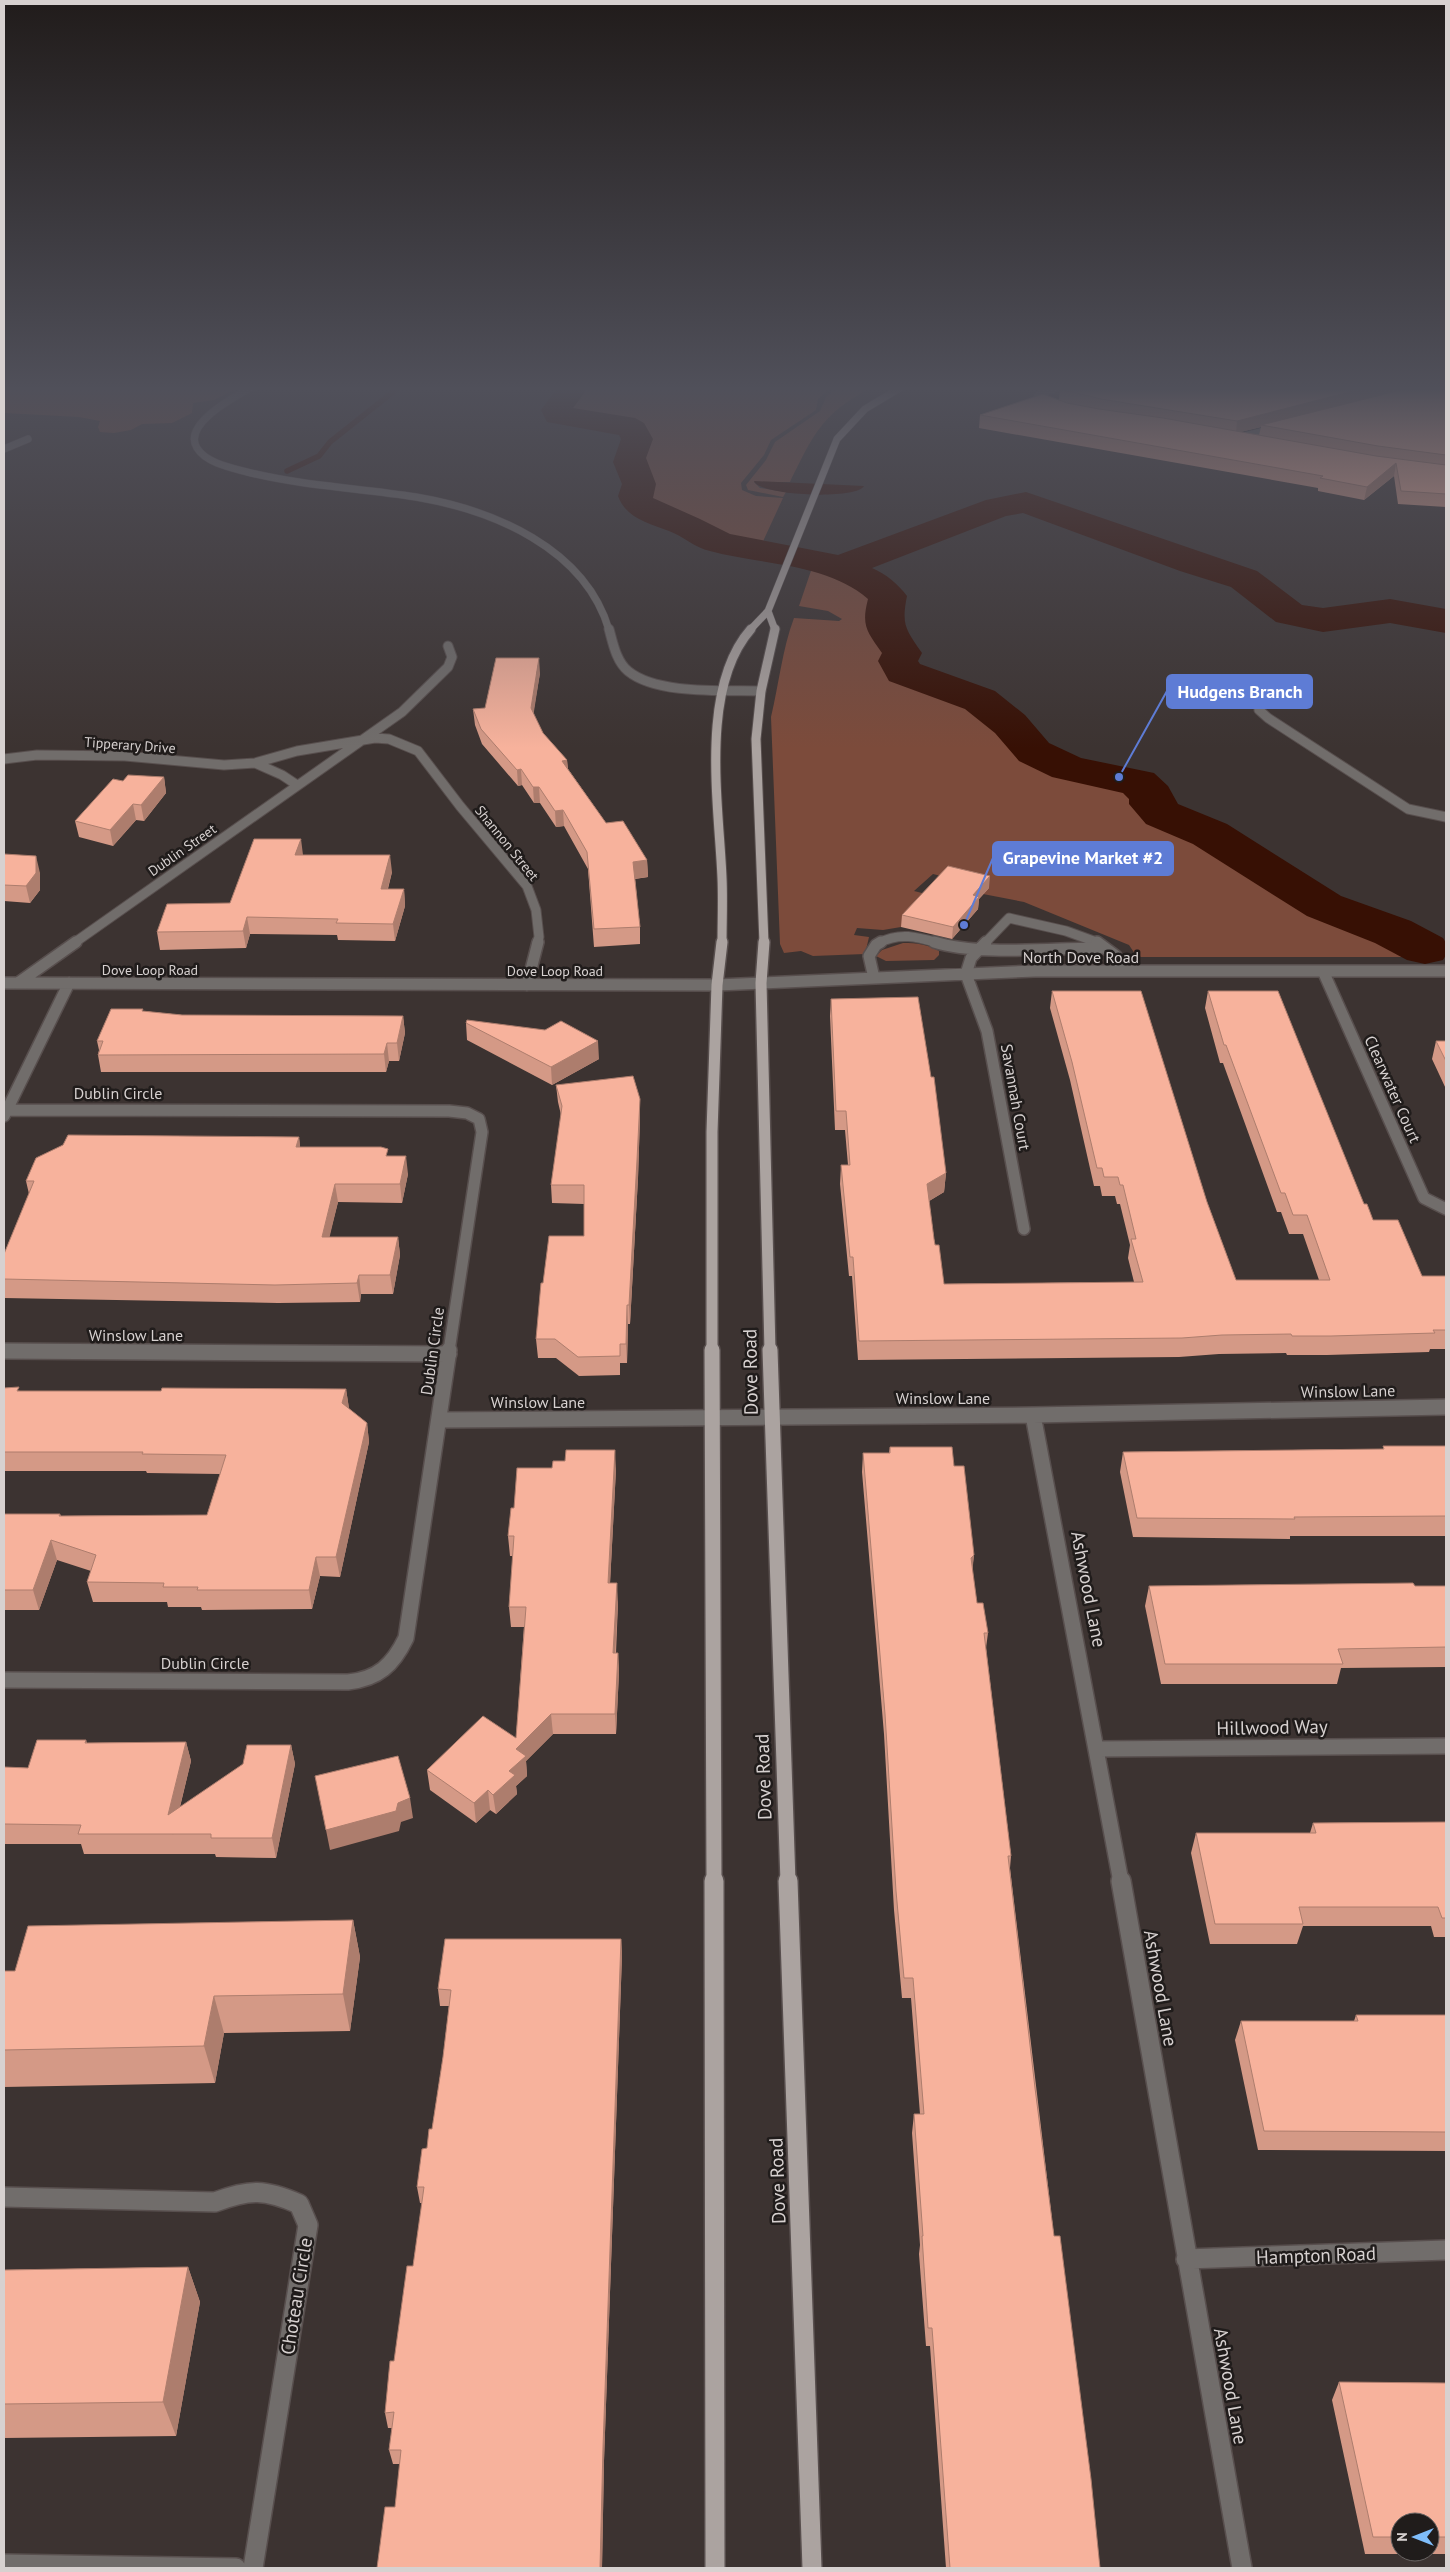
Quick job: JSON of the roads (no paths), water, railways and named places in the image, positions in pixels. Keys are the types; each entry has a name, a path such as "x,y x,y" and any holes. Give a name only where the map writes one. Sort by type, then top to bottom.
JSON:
{"main road":[{"path":"715,2568 712,1132 717,985 722,946 722,880 716,783 717,716 722,689 731,664 749,631 768,612 809,508"},
{"path":"761,984 765,933 756,755 761,691 775,629 768,612"},
{"name":"Dove Road","path":"761,984 772,1416 812,2568"}],"street":[{"path":"457,508 514,528 558,554 581,576 604,615 616,653 629,672 658,683 761,691"},
{"name":"Dublin Street","path":"18,984 363,740 424,693 450,663 452,653 448,646"},
{"path":"1261,705 1259,710 1268,718 1377,791 1408,808 1443,816"},
{"name":"Tipperary Drive","path":"4,759 37,755 125,756 193,764 255,763 297,751 363,740 389,739 418,751 460,806"},
{"name":"Tipperary Drive","path":"255,763 282,775 297,785"},
{"name":"Shannon Street","path":"460,806 527,886 536,910 539,937 527,984"},
{"path":"966,974 971,958 1009,918 1039,923 1079,935 1115,955 1122,971"},
{"path":"874,978 869,956 876,945 891,937 914,936 947,946 979,949 1104,948"},
{"name":"North Dove Road","path":"717,985 966,974 1122,971 1446,971"},
{"name":"Clearwater Court","path":"1323,971 1424,1198 1446,1210"},
{"name":"Savannah Court","path":"966,974 988,1031 1024,1229"},
{"name":"Dove Loop Road","path":"4,984 717,985"},
{"name":"Dublin Circle","path":"4,1680 318,1680 339,1683 358,1681 381,1674 398,1658 406,1638 482,1132 479,1119 467,1113 449,1111 5,1114 68,984"},
{"name":"Winslow Lane","path":"4,1351 448,1354"},
{"name":"Winslow Lane","path":"440,1420 1033,1415 1446,1407"},
{"name":"Ashwood Lane","path":"1033,1415 1098,1749 1186,2259 1242,2568"},
{"name":"Hillwood Way","path":"1098,1749 1446,1746"},
{"name":"Choteau Circle","path":"4,2197 215,2202 244,2190 272,2191 299,2204 308,2225 253,2568"},
{"name":"Hampton Road","path":"1186,2259 1446,2250"},
{"path":"4,2564 236,2568"}],"waterway":[{"path":"645,508 688,526 719,543 841,567"},
{"path":"841,567 995,508"},
{"path":"1042,508 1193,563 1244,579 1290,614 1323,620 1390,611 1446,621"},
{"path":"841,567 869,580 888,596 884,622 887,632 902,653 898,661 903,672 980,700 1010,724 1034,752 1068,768 1138,783 1152,796 1152,804 1162,814 1210,834 1324,906 1393,932 1425,949"}],"place":[{"name":"Hudgens Branch","path":"1119,777"},
{"name":"Grapevine Market #2","path":"964,925"}]}
